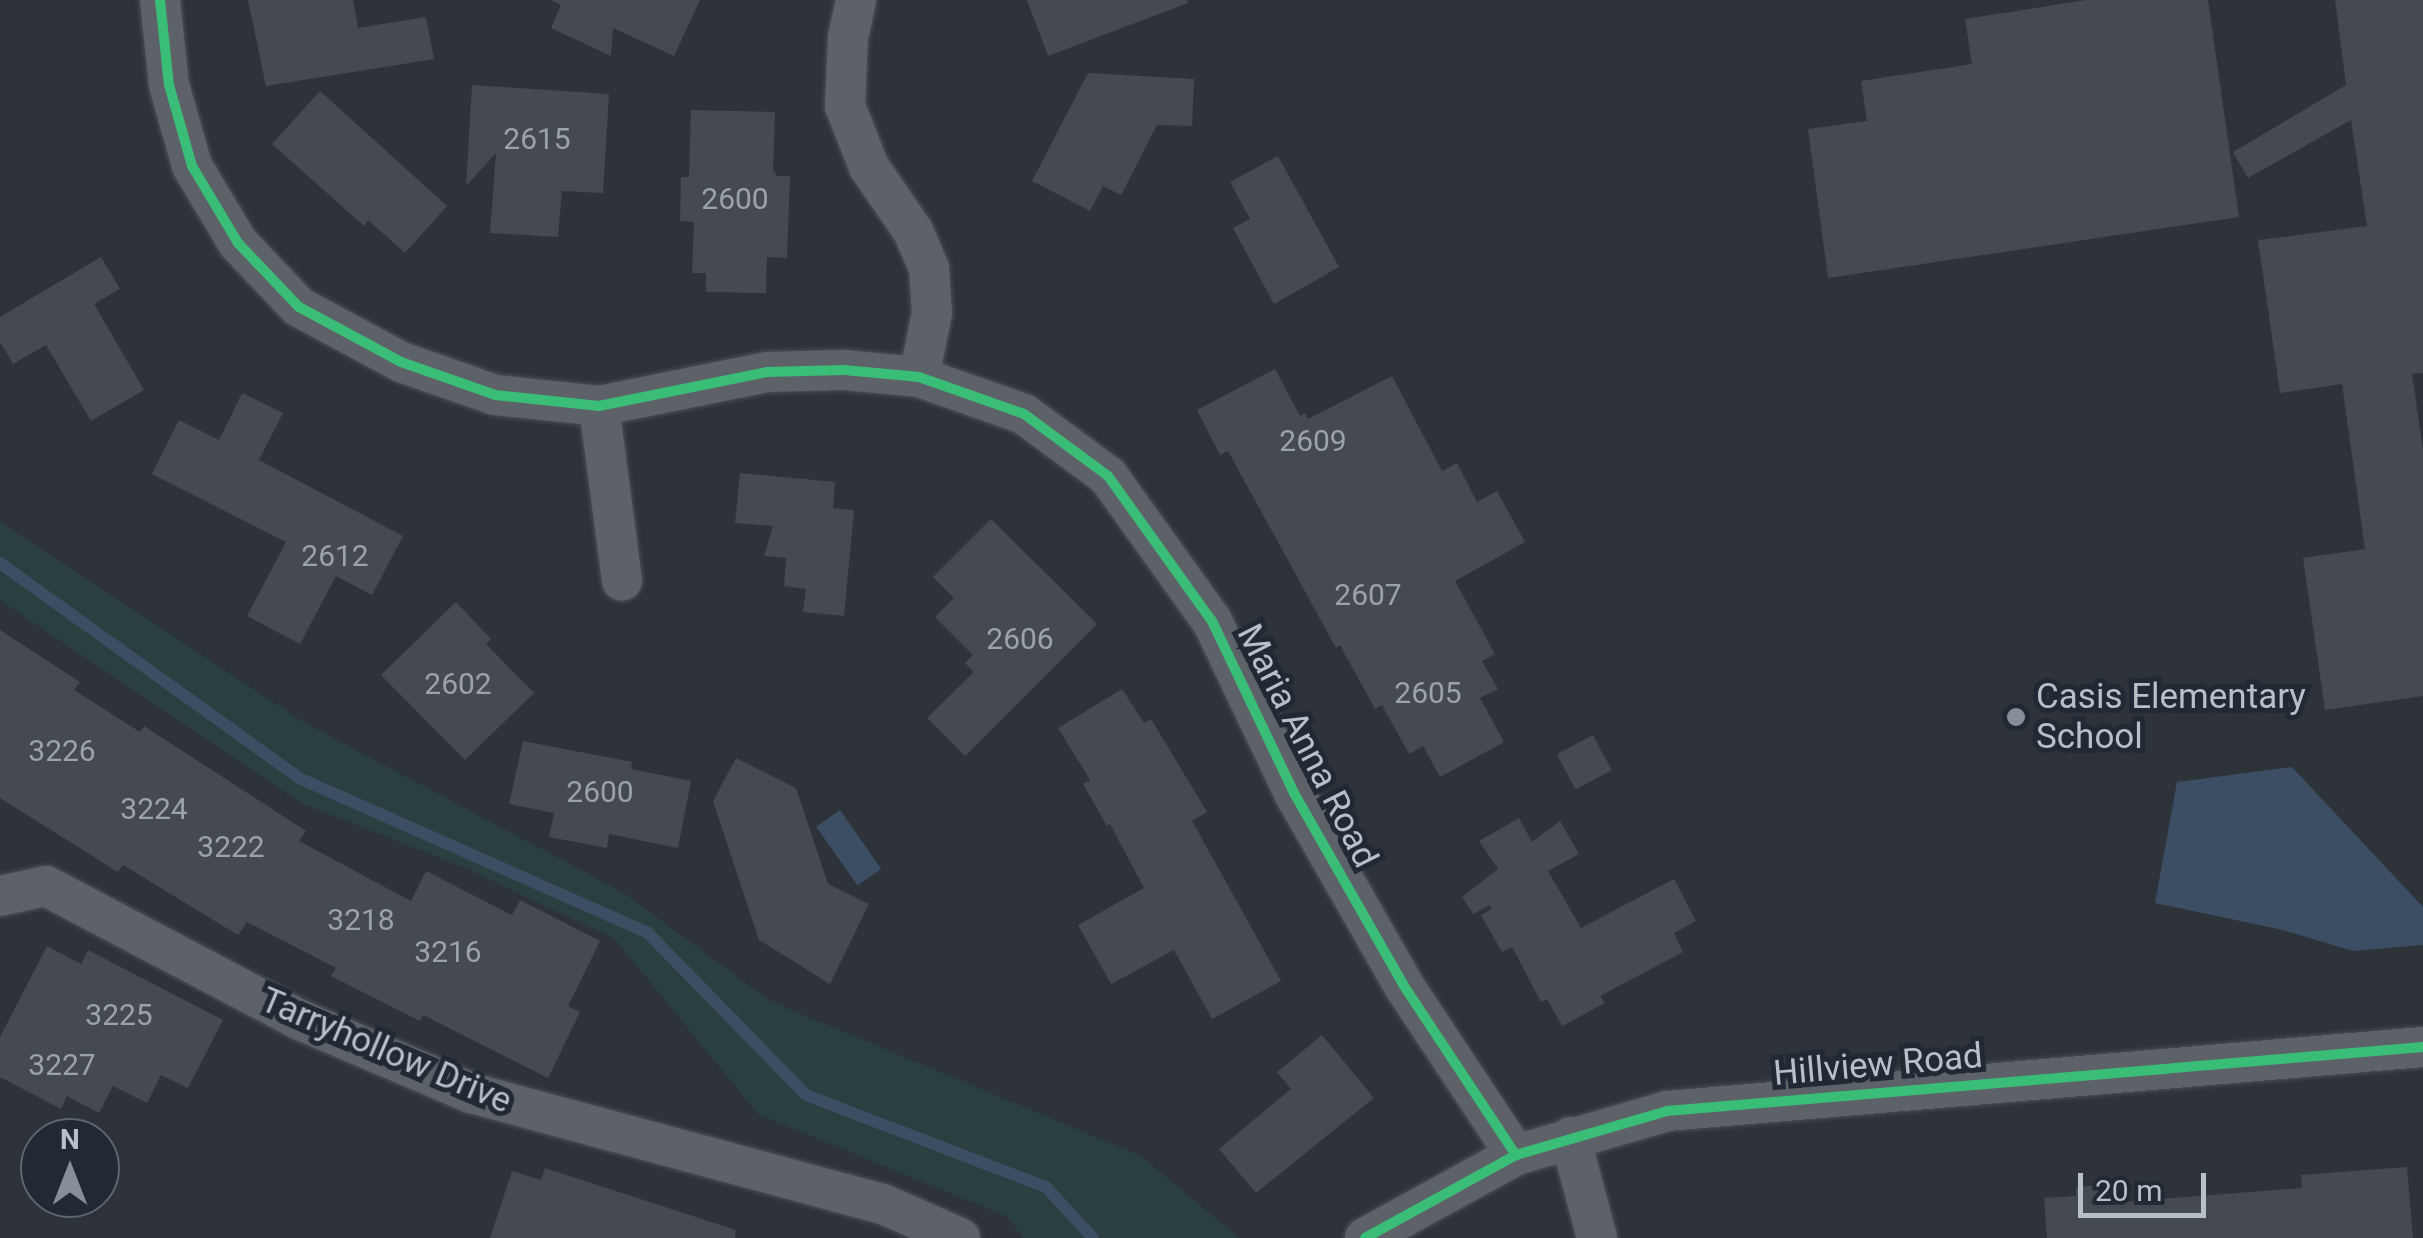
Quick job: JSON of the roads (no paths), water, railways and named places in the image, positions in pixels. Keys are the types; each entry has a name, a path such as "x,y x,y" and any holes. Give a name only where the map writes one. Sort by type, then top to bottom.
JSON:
{"street":[{"name":"Maria Anna Road","path":"160,0 169,85 192,166 238,243 299,307 401,362 494,395 599,406 767,372 844,370 919,376 1024,414 1108,476 1212,621 1294,793 1404,986 1516,1155"},
{"path":"856,0 848,37 845,106 869,167 913,231 929,268 932,313 919,376"},
{"path":"599,406 622,580"},
{"name":"Tarryhollow Drive","path":"0,896 46,886 300,1020 471,1093 883,1204 960,1238"},
{"name":"Hillview Road","path":"1365,1238 1516,1155 1668,1111 2423,1047"},
{"path":"1570,1138 1596,1238"}],"water":[{"path":"2292,767 2423,907 2423,945 2353,951 2283,930 2155,903 2177,782"},
{"path":"840,810 881,869 858,886 816,827"}],"waterway":[{"path":"0,563 301,779 647,932 806,1095 1046,1187 1093,1238"}],"place":[{"name":"Casis Elementary School","path":"2016,717"}]}
